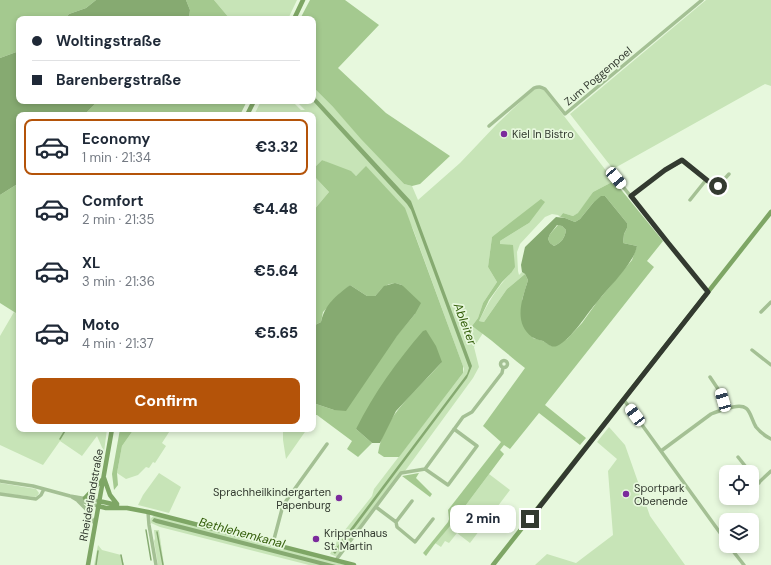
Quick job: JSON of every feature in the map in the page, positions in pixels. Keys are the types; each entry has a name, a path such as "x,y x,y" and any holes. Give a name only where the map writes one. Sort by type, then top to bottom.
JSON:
{"street":[{"path":"295,16 303,0"},
{"name":"Zum Poggenpoel","path":"489,126 534,88 538,87 545,89 565,114 702,0"},
{"path":"631,196 665,170 682,160 713,185 718,186 729,174"},
{"path":"616,178 708,292"},
{"path":"690,200 706,180"},
{"path":"493,565 771,212"},
{"path":"761,312 771,302"},
{"path":"752,350 771,365"},
{"path":"425,469 463,417 472,412 502,373 503,368"},
{"path":"710,377 720,392 725,409"},
{"path":"624,400 719,531"},
{"path":"661,451 711,414 740,406 748,410 761,433 771,439"},
{"path":"336,560 401,473 425,469 448,485 477,446 454,429"},
{"name":"Rheiderlandstraße","path":"88,565 112,432"},
{"path":"273,543 286,500 327,444"},
{"path":"738,457 744,465"},
{"path":"759,483 771,470"},
{"path":"86,498 104,478 110,495 117,504"},
{"path":"0,481 86,498 106,508 127,508 148,512 354,565"},
{"path":"0,494 36,499 41,495 44,489"},
{"path":"70,496 77,500 88,512 95,524"},
{"path":"77,500 99,504 117,504 127,508"},
{"path":"396,522 412,501"},
{"path":"376,506 396,522 397,527 415,542 433,519"},
{"path":"148,512 156,565"},
{"path":"735,553 744,565"}],"shaded area":[{"path":"0,0 96,0 86,8 67,16 16,16 16,52 0,58"},
{"path":"96,0 186,0 190,10 189,16 67,16 86,8"},
{"path":"186,0 214,0 227,16 189,16 190,10"},
{"path":"214,0 297,0 289,16 227,16"},
{"path":"310,0 345,0 379,25 338,68 386,113 450,156 420,184 412,186 404,184 316,90 316,16 302,16"},
{"path":"706,0 771,0 771,86 765,84 613,169 570,114"},
{"path":"16,52 16,104 95,104 87,112 16,112 16,185 0,195 0,58"},
{"path":"538,87 544,90 614,181 593,192 579,213 573,216 563,213 560,217 552,214 545,217 520,244 517,252 518,271 519,275 522,272 525,274 507,289 484,322 479,321 497,290 511,273 500,241 529,223 492,237 488,267 497,282 483,303 478,318 472,326 483,333 474,347 479,367 473,378 405,471 337,557 330,554 337,540 372,496 374,489 463,373 464,369 413,229 399,202 366,167 356,176 322,160 316,166 316,112 256,112 260,104 295,104 301,110 305,110 299,104 316,104 316,90 404,184 412,186 418,200 460,163 497,124 535,88"},
{"path":"316,98 411,201 472,366 467,378 335,554 333,552 467,374 469,368 411,210 316,104"},
{"path":"95,104 246,104 242,112 87,112"},
{"path":"322,160 351,171 356,176 366,166 405,208 463,366 463,373 399,457 384,457 378,453 387,426 403,403 442,362 356,429 372,443 358,457 347,449 352,441 316,415 316,404 334,410 415,314 402,285 390,284 384,287 375,296 367,296 350,285 323,312 321,322 316,324 316,207 329,192 316,178 316,166"},
{"path":"316,178 329,192 316,207"},
{"path":"614,181 663,241 647,261 654,267 545,405 586,438 580,445 539,413 510,449 504,445 500,450 504,454 426,556 423,553 448,522 448,510 501,442 483,426 525,368 472,326 478,318 483,303 497,282 488,267 492,237 541,199 545,202 529,223 500,241 500,244 513,245 515,267 489,300 479,321 484,322 507,289 525,274 528,280 522,300 533,338 543,341 551,346 567,339 582,323 597,302 632,260 637,246 623,243 627,223 605,196 593,203 580,219 575,222 560,217 563,213 573,216 578,213 593,192"},
{"path":"16,185 16,313 0,303 0,195"},
{"path":"601,196 605,196 627,223 623,243 637,246 636,250 624,271 574,332 563,343 557,346 551,346 532,337 526,331 521,318 523,295 528,280 522,272 521,265 525,247 556,217 565,218 575,222 580,219","holes":["557,225 562,226 566,230 564,238 561,242 554,246 548,239"]},
{"path":"558,225 562,226 566,230 562,240 554,246 548,239 550,234"},
{"path":"395,283 402,285 421,303 415,314 397,336 346,411 334,410 316,404 316,324 321,322 328,305 350,285 367,296 375,296 384,286"},
{"path":"14,312 16,313 16,432 107,432 104,452 97,436 82,456 60,441 43,465 0,445 0,336"},
{"path":"426,330 436,346 442,362 396,411 380,443 372,443 356,429 386,378 413,342 423,331"},
{"name":"Sportpark Obenende","path":"609,427 625,445 650,516 685,565 535,565 547,554 576,563 613,535 608,471 617,459 597,442"},
{"path":"119,432 132,432 122,446 117,473 118,485 114,490 112,474"},
{"path":"132,432 169,432 162,443 166,446 155,463 153,462 149,468 146,467 138,475 126,479 117,473 122,446"},
{"path":"283,432 305,432 286,459"},
{"path":"159,473 181,487 169,513 138,505 143,495"},
{"path":"419,473 416,478 432,494 430,497 402,476"},
{"path":"489,474 510,490 470,543 457,533 449,543 445,541 441,547 435,543 451,525"},
{"path":"0,483 36,489 39,493 35,497 0,493"},
{"path":"155,515 346,565 309,565 160,527 151,523 151,518"},
{"path":"154,518 336,565 320,565 156,523 152,521"},
{"path":"154,530 159,530 164,565 158,565 154,541"},
{"path":"98,545 102,550 121,555 124,565 94,565"}],"waterway":[{"path":"60,439 64,432"},
{"path":"146,530 151,560"},
{"path":"157,532 163,565"},
{"path":"96,565 98,551"},
{"path":"121,555 123,565"}],"place":[{"name":"Kiel In Bistro","path":"504,134"},
{"name":"Sportpark Obenende","path":"626,494"},
{"name":"Sprachheilkindergarten Papenburg","path":"339,498"},
{"name":"Krippenhaus St. Martin","path":"316,539"}],"route":[{"path":"530,519 708,292 631,196 665,170 682,160 706,180 713,185 718,186"}],"water label":[{"name":"Ableiter","path":"465,324"},
{"name":"Bethlehemkanal","path":"242,533"}]}
